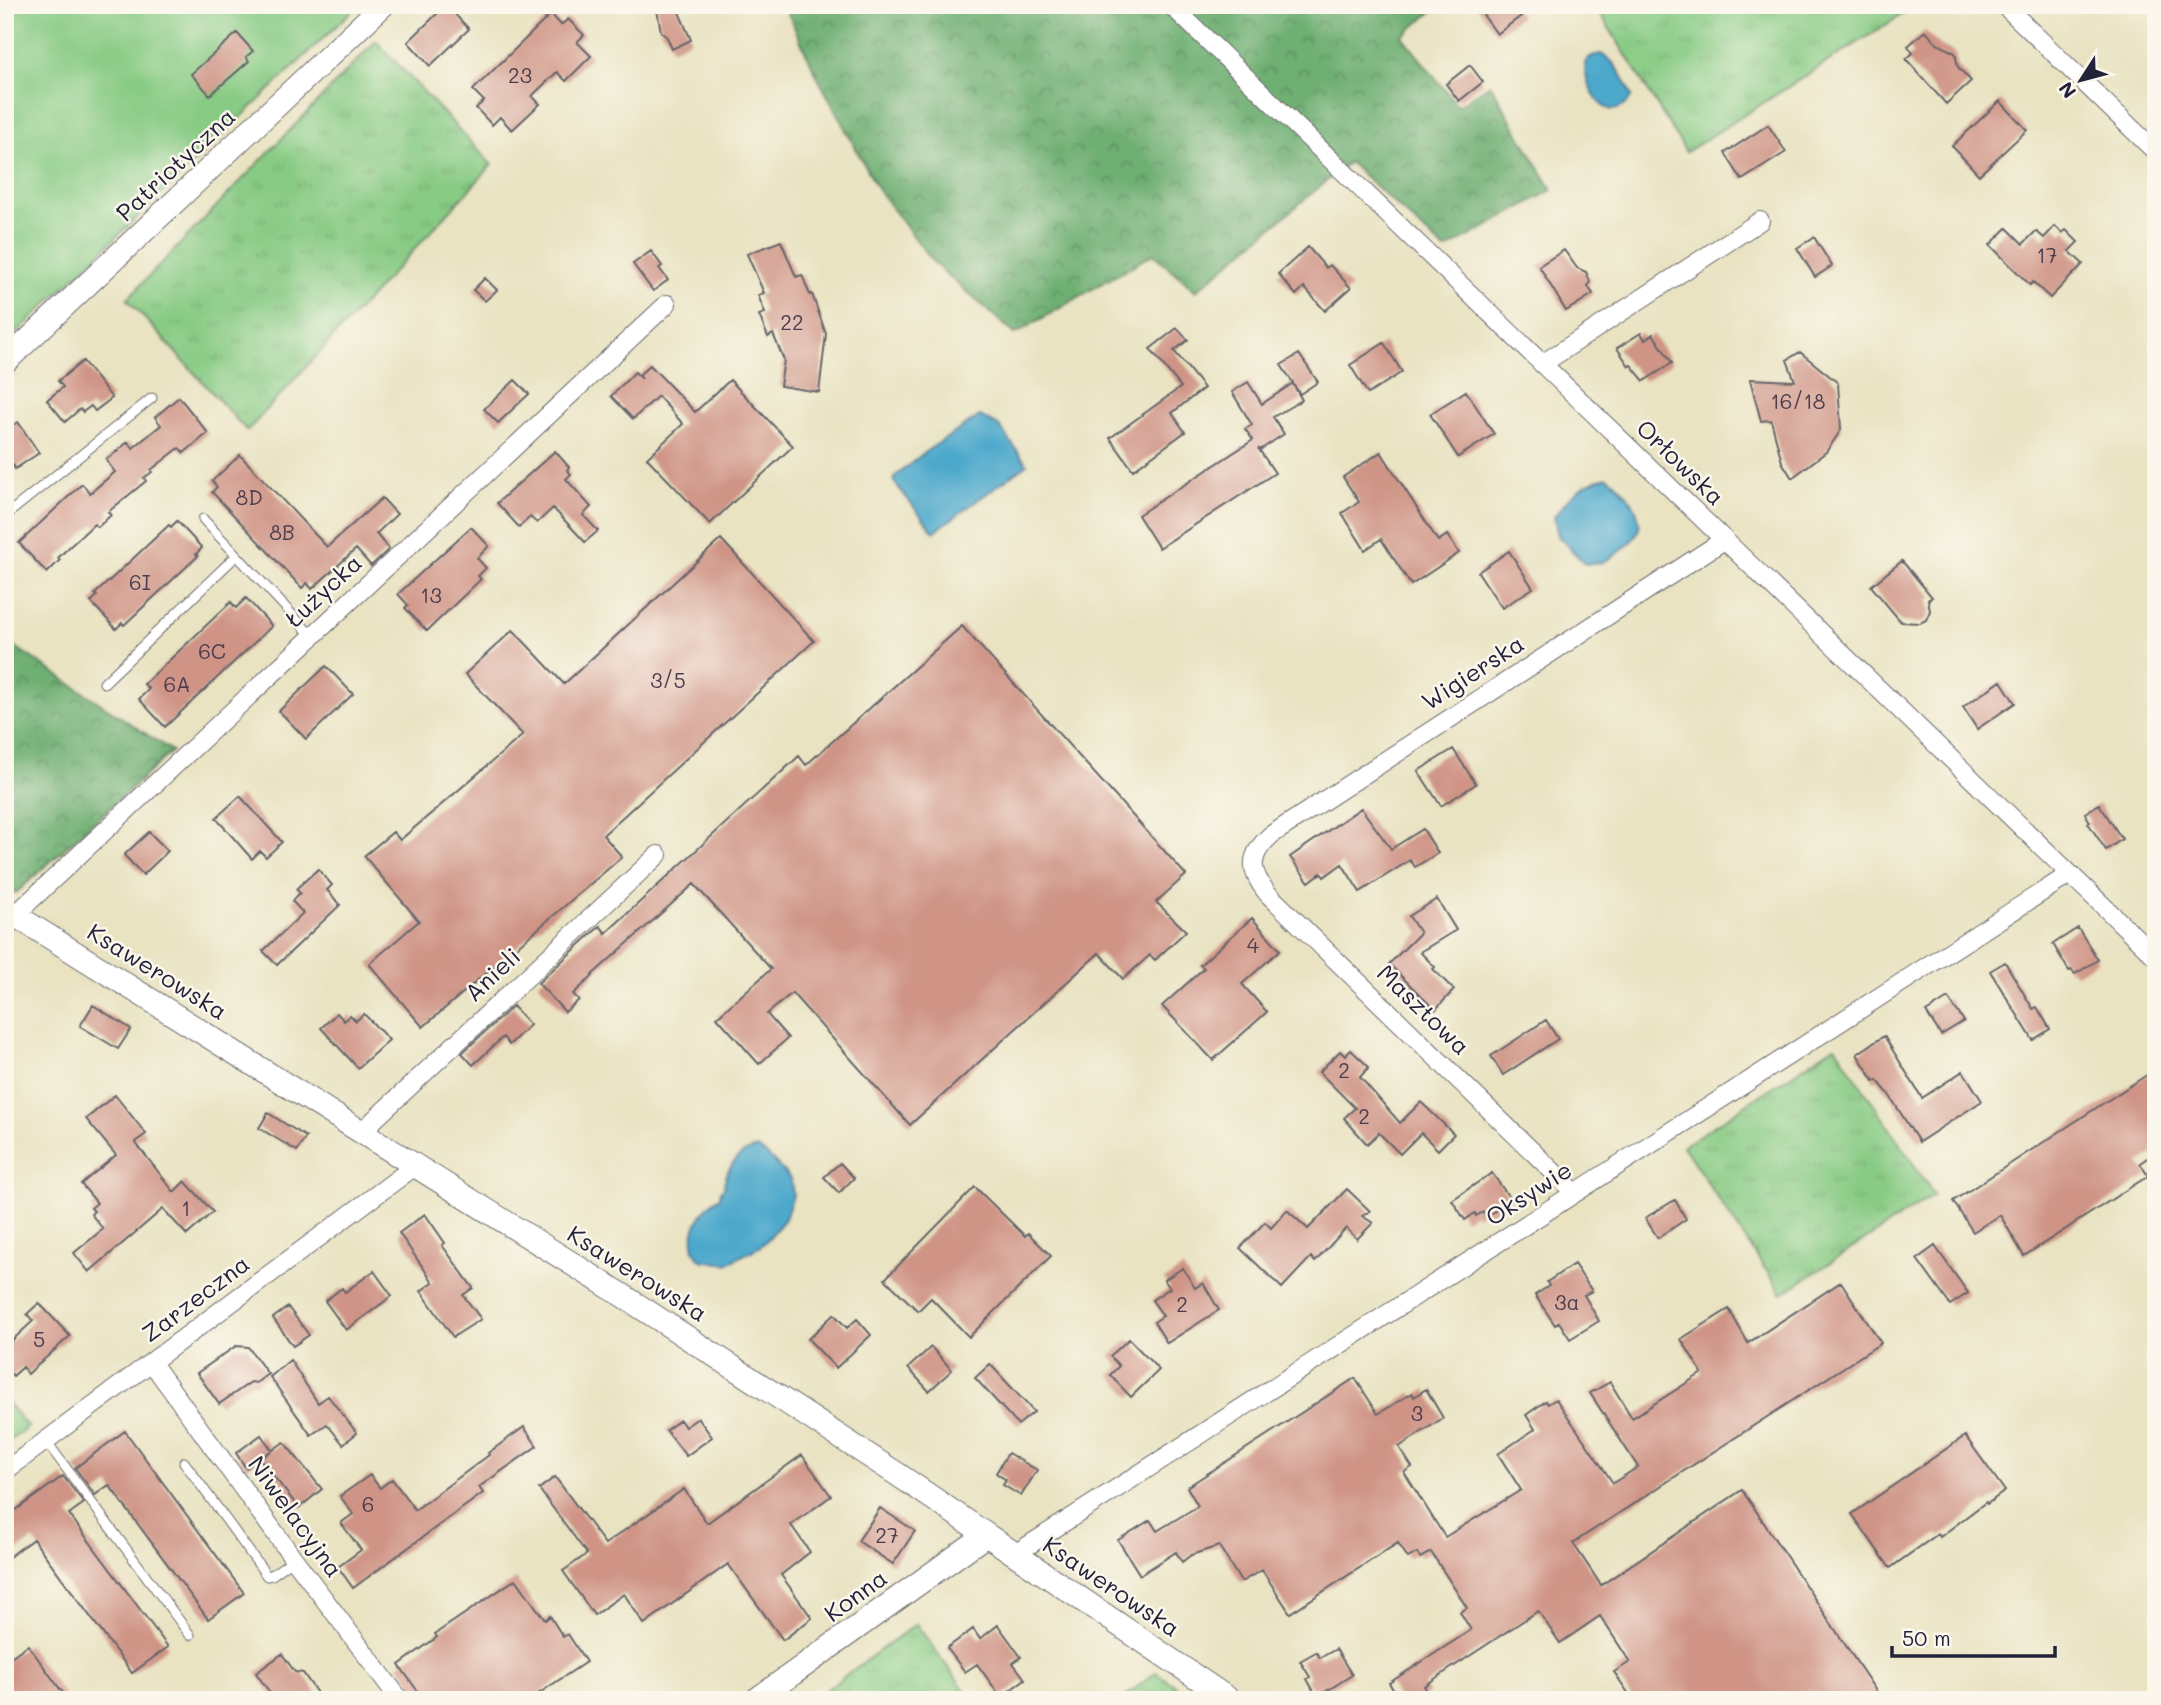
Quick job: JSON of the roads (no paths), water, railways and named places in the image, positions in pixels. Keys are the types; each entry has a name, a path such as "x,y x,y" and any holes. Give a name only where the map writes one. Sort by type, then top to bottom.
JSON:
{"street":[{"name":"Patriotyczna","path":"5,362 383,5"},
{"name":"Orłowska","path":"1171,5 2156,957"},
{"path":"2004,5 2156,152"},
{"path":"1542,364 1760,221"},
{"name":"Łużycka","path":"10,912 312,636 667,304"},
{"name":"Wigierska","path":"1254,853 1270,835 1724,540"},
{"name":"Masztowa","path":"1254,853 1255,877 1268,894 1575,1193"},
{"name":"Anieli","path":"362,1131 658,855"},
{"name":"Oksywie","path":"1016,1554 2070,874"},
{"name":"Ksawerowska","path":"10,912 634,1302 897,1474 1230,1700"},
{"name":"Zarzeczna","path":"5,1471 415,1166"},
{"name":"Niwelacyjna","path":"152,1363 400,1700"},
{"name":"Konna","path":"756,1700 986,1535"}],"lane":[{"path":"5,516 152,398"},
{"path":"203,519 312,636"},
{"path":"104,683 236,556"},
{"path":"46,1441 190,1635"},
{"path":"184,1462 267,1576 294,1559"}],"water":[{"path":"1601,54 1616,66 1632,97 1621,107 1612,110 1603,106 1596,98 1590,88 1585,68 1590,57"},
{"path":"980,416 999,426 1027,464 934,532 894,482 894,477 925,452"},
{"path":"1607,477 1630,499 1638,516 1639,528 1634,539 1618,553 1600,563 1585,564 1558,536 1554,517 1577,491 1591,482"},
{"path":"757,1148 791,1181 793,1195 785,1219 761,1246 727,1264 701,1260 693,1244 693,1235 700,1217 720,1197 734,1162 744,1153"}]}
